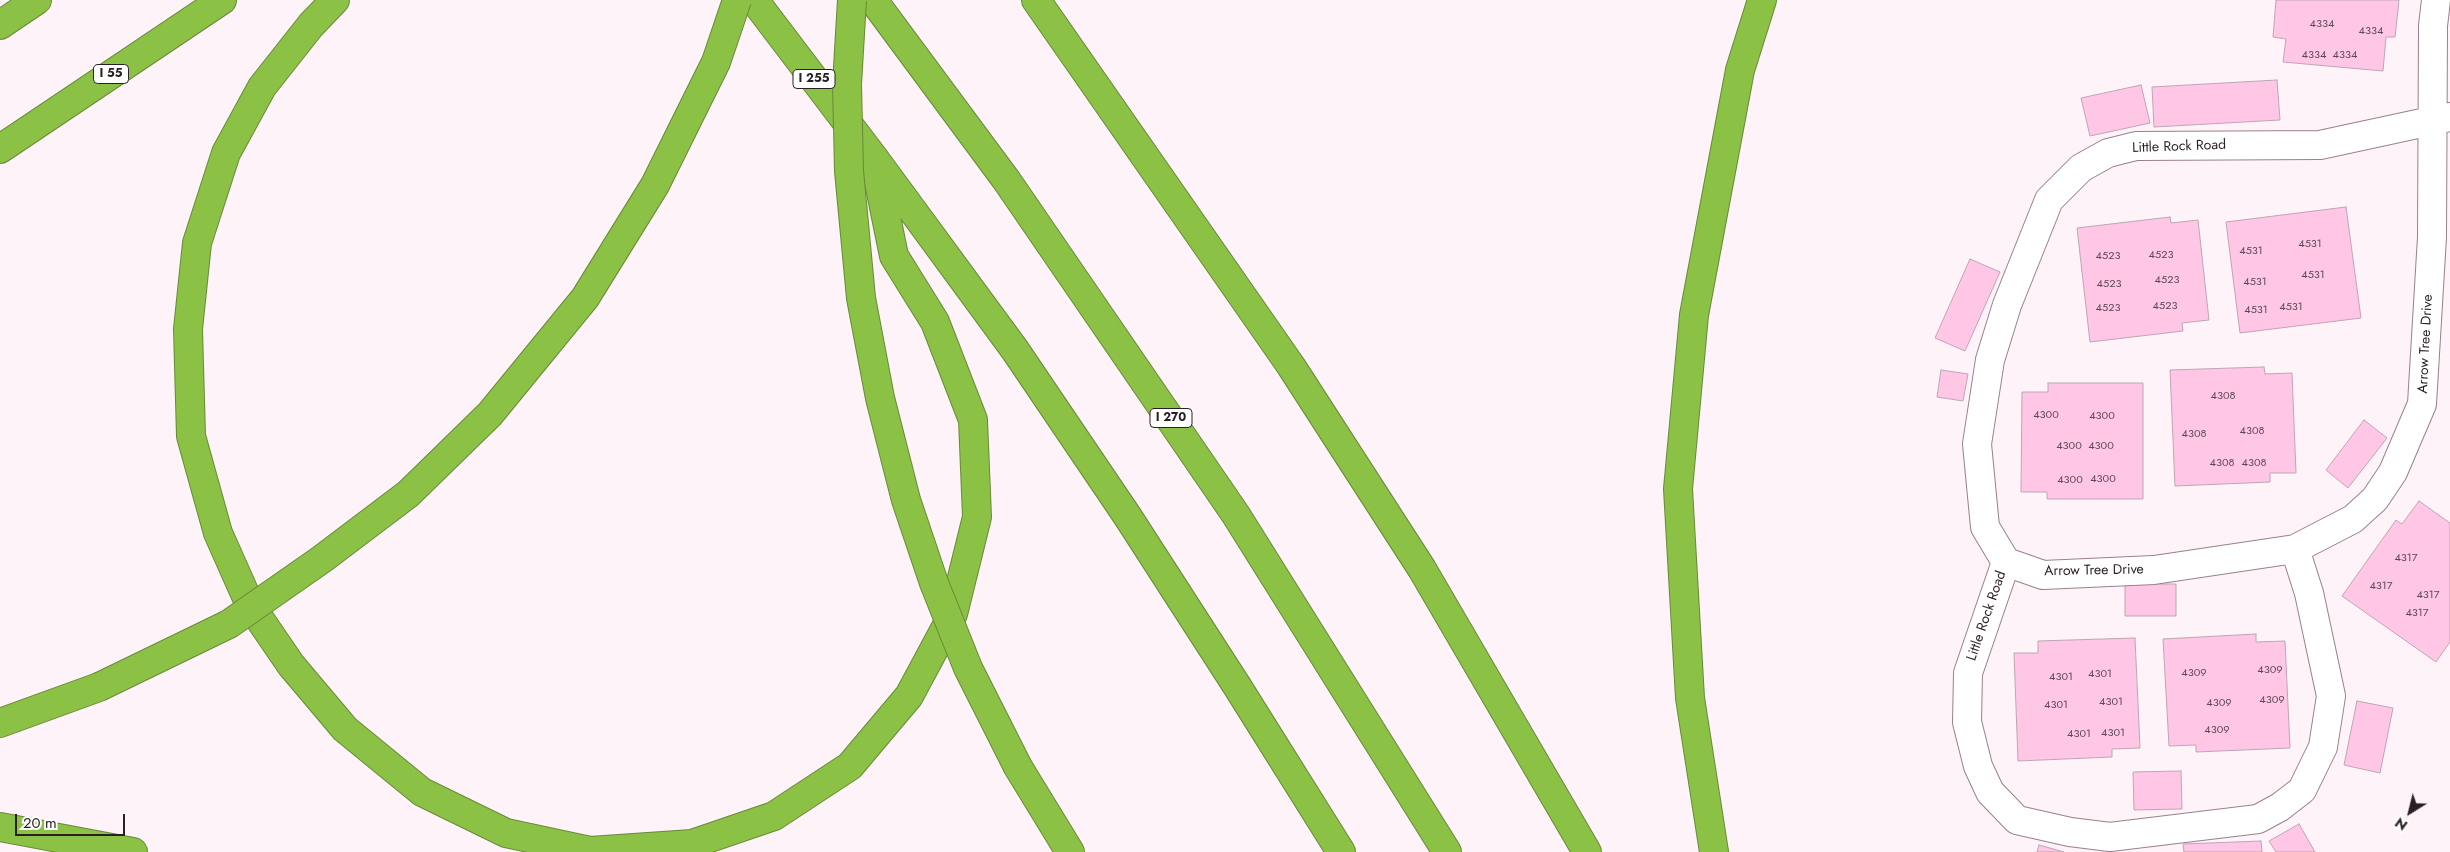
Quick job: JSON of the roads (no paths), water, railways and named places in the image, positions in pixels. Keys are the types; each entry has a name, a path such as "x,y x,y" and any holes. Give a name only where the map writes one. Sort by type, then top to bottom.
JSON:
{"highway":[{"path":"0,25 37,0"},
{"name":"I 55","path":"0,149 222,0"},
{"path":"336,0 311,25 262,86 226,153 196,243 188,329 191,436 218,533 246,596 291,665 346,729 422,792 506,833 590,851 692,844 774,816 850,766 909,696 953,614 977,517 973,420 935,322 894,256 874,158"},
{"path":"0,723 99,687 229,624 276,592 408,494 490,414 585,298 656,185 716,62 737,0"},
{"name":"I 255","path":"754,0 874,158"},
{"path":"852,0 847,84 849,171 861,298 880,398 906,500 934,582 968,668 1018,767 1070,852"},
{"name":"I 270","path":"873,0 1007,181 1231,506 1447,852"},
{"path":"1036,0 1291,366 1422,569 1587,852"},
{"path":"1714,852 1690,698 1678,489 1694,315 1740,70 1762,0"},
{"path":"874,158 1015,350 1123,509 1238,686 1341,852"},
{"path":"0,826 133,852"}],"street":[{"name":"Arrow Tree Drive","path":"2006,562 2043,575 2154,570 2295,549 2353,519 2375,499 2393,472 2422,404 2441,119 2433,26 2436,0"},
{"name":"Little Rock Road","path":"2295,549 2309,593 2332,696 2323,748 2302,790 2280,808 2258,819 2110,838 2070,832 2016,820 1990,792 1978,766 1967,722 1968,673 2006,562 1985,527 1978,444 1990,360 2007,305 2049,200 2081,168 2108,153 2136,146 2320,145 2441,119"}]}
